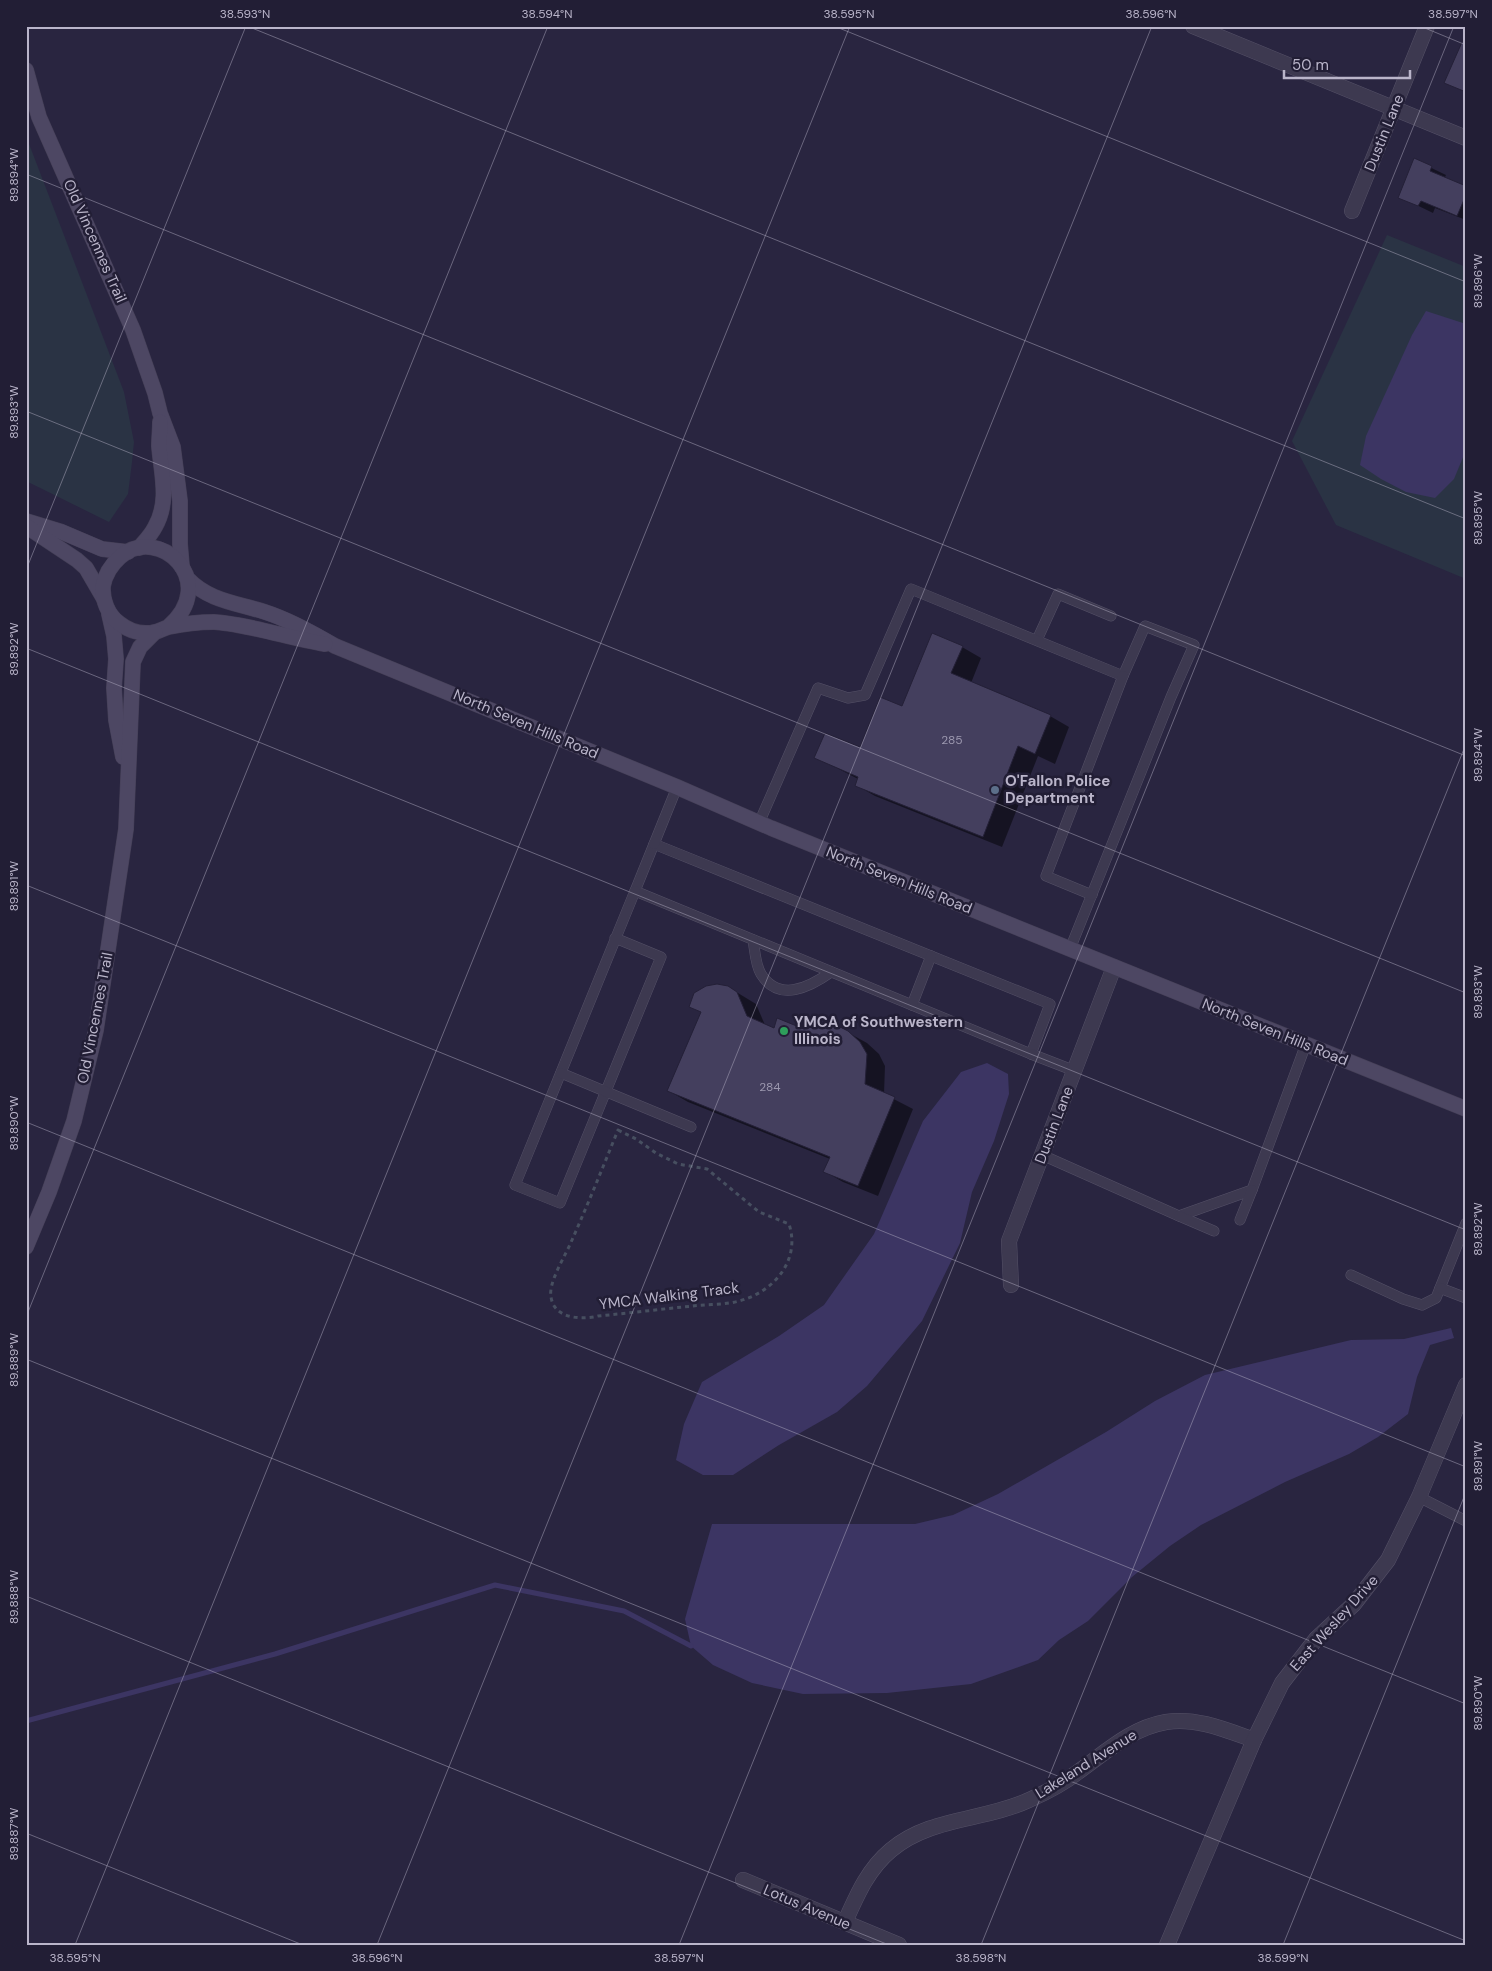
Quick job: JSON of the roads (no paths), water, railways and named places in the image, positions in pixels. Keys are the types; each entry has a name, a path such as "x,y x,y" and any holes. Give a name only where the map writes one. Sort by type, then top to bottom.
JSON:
{"street":[{"path":"1193,26 1466,138"},
{"name":"Dustin Lane","path":"1352,211 1427,26"},
{"name":"Old Vincennes Trail","path":"26,70 40,117 133,330 173,447 178,472 185,573"},
{"name":"Old Vincennes Trail","path":"134,550 155,527 160,517 164,498 164,476 160,446 160,413"},
{"path":"26,521 62,532 102,549 134,550 148,547 161,550 173,556 185,573 189,592 186,606 179,618 162,630 141,633 128,629 117,622 86,568 26,526"},
{"path":"107,606 104,586 107,574 114,562 134,550"},
{"name":"North Seven Hills Road","path":"185,573 197,589 222,601 301,626 335,646 760,823 1466,1109"},
{"name":"Old Vincennes Trail","path":"107,606 114,636 116,659 114,688 116,720 128,780"},
{"name":"North Seven Hills Road","path":"162,630 214,622 266,630 301,640 335,646"},
{"name":"Old Vincennes Trail","path":"26,1247 49,1192 74,1121 96,1030 126,829 133,662 140,646 162,630"},
{"name":"Dustin Lane","path":"1011,1285 1010,1241 1114,967"},
{"name":"East Wesley Drive","path":"1167,1945 1254,1740 1282,1683 1316,1639 1354,1604 1388,1560 1419,1497 1466,1385"},
{"name":"Lakeland Avenue","path":"844,1922 858,1892 874,1866 906,1839 925,1829 1028,1800 1076,1774 1123,1739 1148,1726 1168,1722 1192,1722 1218,1726 1254,1740"},
{"name":"Lotus Avenue","path":"743,1880 899,1945"}],"lane":[{"path":"760,823 818,688 848,698 865,695 911,589 1123,676"},
{"path":"1037,640 1058,594 1110,616"},
{"path":"1070,949 1092,895 1171,697 1194,644 1144,626 1046,876 1092,895"},
{"path":"615,938 661,957 560,1203 515,1184 561,1073 615,938 677,787"},
{"path":"654,844 1050,1004 1031,1054"},
{"path":"635,890 1075,1071"},
{"path":"753,940 755,958 761,974 775,988 796,990 814,984 831,972"},
{"path":"912,1005 931,956"},
{"path":"1240,1220 1306,1044"},
{"path":"561,1073 691,1127"},
{"path":"1042,1156 1214,1231"},
{"path":"1179,1216 1252,1190"},
{"path":"1351,1275 1403,1299 1422,1304 1436,1298 1466,1223"},
{"path":"1440,1288 1466,1298"},
{"path":"1419,1497 1466,1521"}],"waterway":[{"path":"26,1721 275,1654 495,1585 624,1611 691,1646"}],"place":[{"name":"O'Fallon Police Department","path":"995,790"},
{"name":"YMCA of Southwestern Illinois","path":"784,1031"}]}
